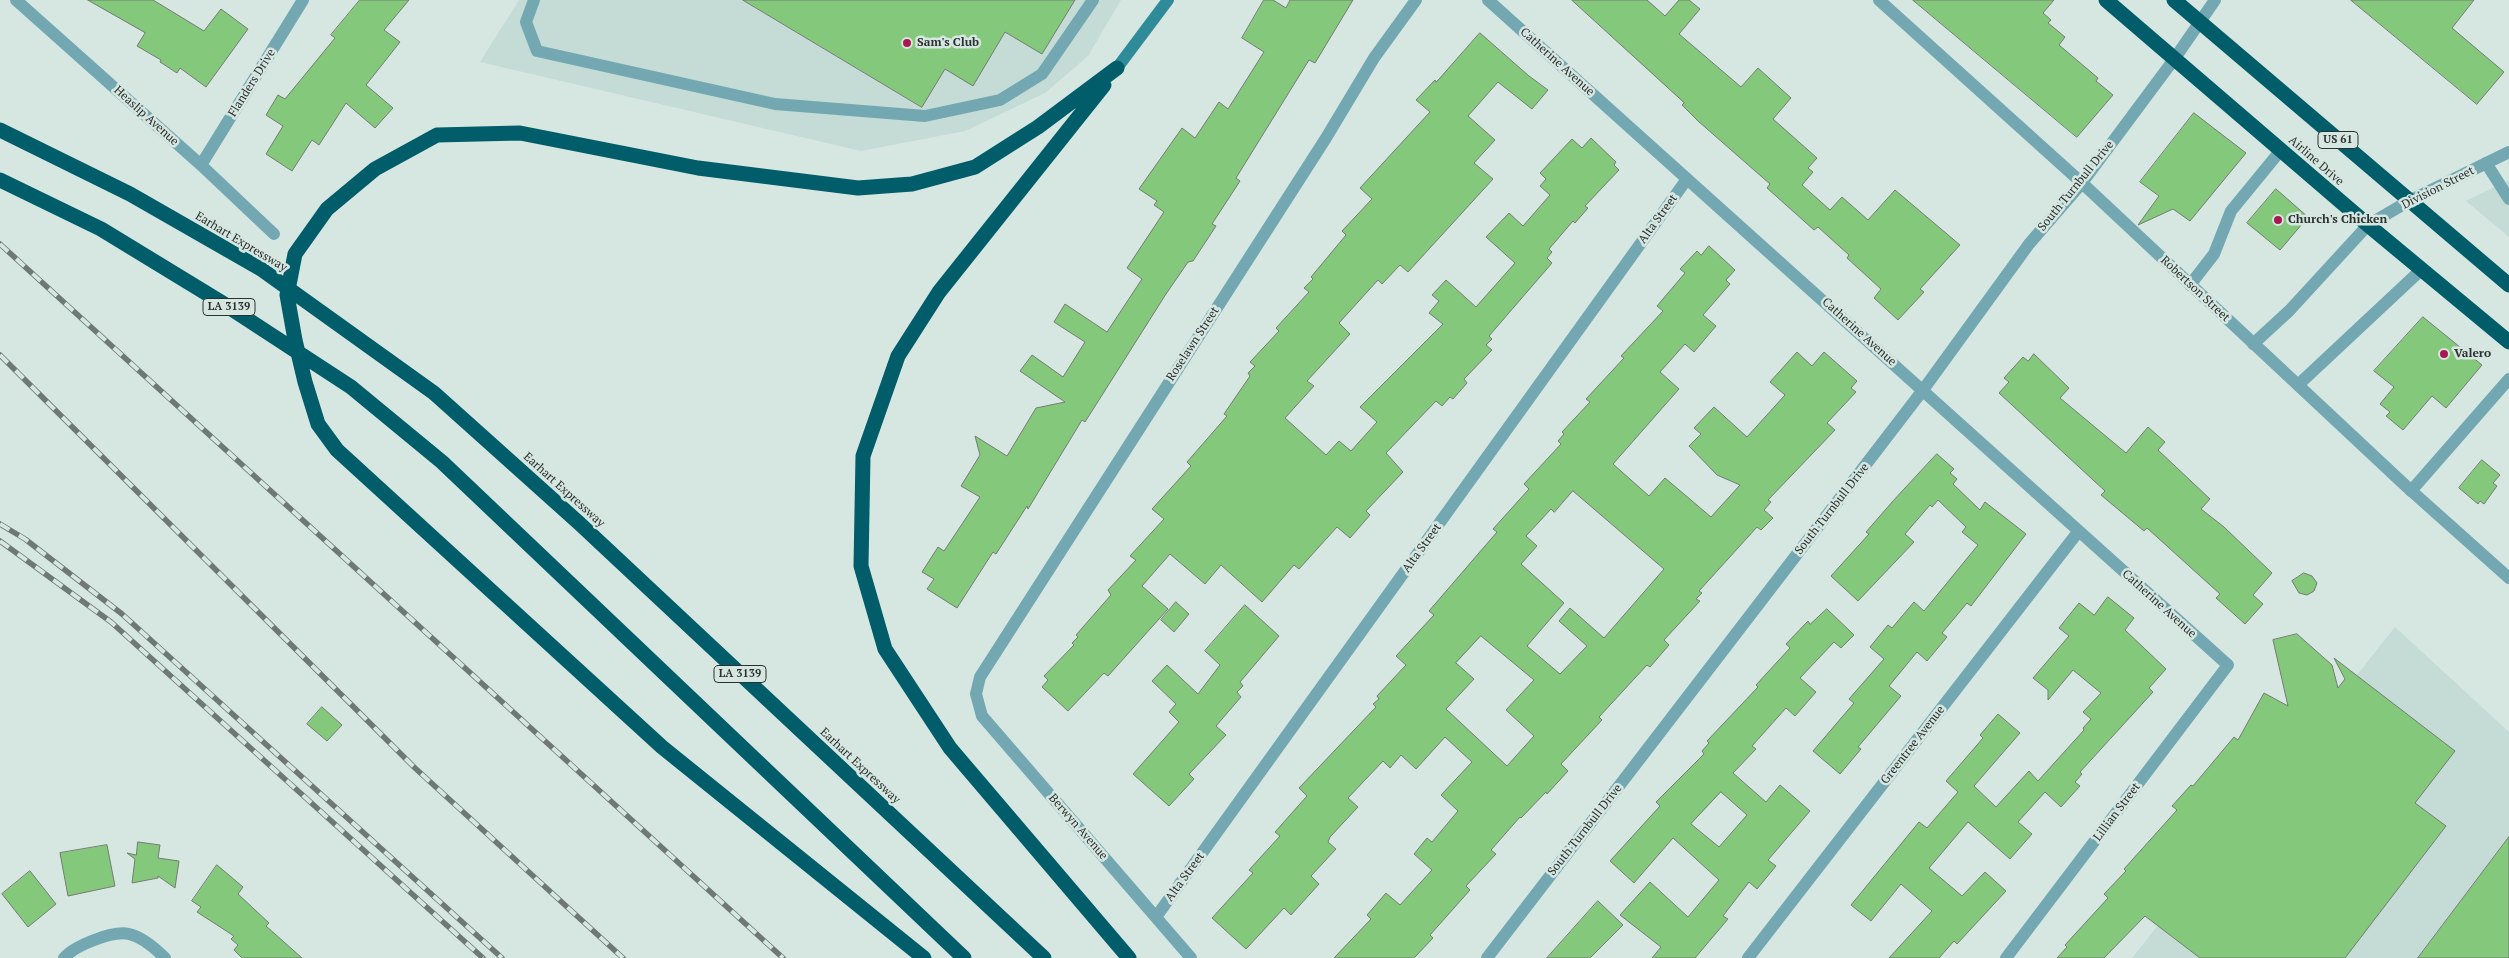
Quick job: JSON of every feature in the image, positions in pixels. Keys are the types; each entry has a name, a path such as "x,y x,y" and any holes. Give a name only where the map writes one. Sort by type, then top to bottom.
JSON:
{"highway":[{"name":"Airline Drive","path":"2106,0 2368,225 2509,342"},
{"name":"US 61","path":"2174,0 2509,285"},
{"path":"924,958 662,746 337,450 318,424 304,382 295,340 287,295 295,254 327,210 375,169 437,135 520,133 698,168 858,188 912,184 975,166 1038,127 1117,68"},
{"path":"1117,68 939,292 898,356 863,456 861,566 885,649 950,748 1129,958"},
{"name":"Earhart Expressway","path":"0,130 130,194 261,269 434,393 579,523 1044,958"},
{"name":"LA 3139","path":"0,180 101,229 224,304 351,387 442,462 964,958"}],"street":[{"name":"Heaslip Avenue","path":"16,0 201,165 274,234"},
{"name":"Flanders Drive","path":"201,165 303,0"},
{"path":"534,0 526,22 537,50 775,104 925,116 1000,100 1042,74 1093,0"},
{"path":"1117,68 1168,0"},
{"name":"Roselawn Street","path":"977,692 980,677 1321,146 1374,58 1416,0"},
{"name":"Catherine Avenue","path":"1488,0 2228,665"},
{"name":"Robertson Street","path":"1879,0 2082,183 2411,491 2509,578"},
{"name":"South Turnbull Drive","path":"1487,958 1923,390 2029,244 2082,183 2175,58 2215,0"},
{"path":"2190,285 2214,254 2231,211 2281,150"},
{"name":"Division Street","path":"2253,344 2320,279 2368,225 2409,201 2509,152"},
{"path":"2486,163 2509,200"},
{"name":"Alta Street","path":"1156,917 1687,179"},
{"path":"2298,385 2422,269"},
{"path":"2411,491 2509,379"},
{"name":"Greentree Avenue","path":"1748,958 2078,532"},
{"name":"Lillian Street","path":"2006,958 2228,665"},
{"name":"Berwyn Avenue","path":"977,692 982,716 1191,958"},
{"path":"64,958 100,937 129,933 154,948 165,958"}],"shaded area":[{"path":"519,0 1121,0 1088,56 1045,93 965,131 861,151 480,62"},
{"path":"2509,180 2509,237 2466,201"},
{"path":"2395,627 2509,732 2509,958 2132,958"}],"building":[{"path":"88,0 153,0 204,31 221,9 248,29 206,87 180,68 177,73 160,62 161,60 137,46 145,33"},
{"path":"360,0 409,0 384,30 400,42 366,85 393,108 375,128 346,103 319,145 312,140 292,171 266,154 283,126 266,115 278,95 285,99 335,38 331,35"},
{"name":"Sam's Club","path":"743,0 1075,0 1042,54 1005,32 973,86 945,69 922,107"},
{"path":"1264,0 1273,0 1286,8 1290,0 1353,0 1315,63 1309,60 1236,178 1240,181 1212,224 1216,226 1193,261 1188,262 1166,294 1085,422 1082,420 1028,509 1027,506 996,554 993,552 957,608 927,589 934,579 922,572 938,547 944,551 980,497 961,486 980,455 975,436 1007,456 1036,408 1065,402 1020,371 1032,355 1063,377 1085,342 1054,322 1065,304 1107,332 1142,279 1127,268 1164,212 1154,205 1157,201 1139,189 1182,128 1195,138 1219,102 1228,109 1264,52 1242,38"},
{"path":"1572,0 1647,0 1665,16 1679,0 1689,0 1700,9 1679,34 1741,87 1758,68 1791,98 1773,119 1817,158 1808,168 1813,172 1802,185 1830,210 1842,197 1868,220 1895,190 1960,245 1920,289 1924,292 1898,320 1874,298 1881,289 1847,258 1849,255 1818,227 1814,230 1767,188 1770,184 1698,121 1682,105 1684,103"},
{"path":"1913,0 2054,0 2043,13 2051,20 2048,23 2065,37 2059,45 2098,78 2096,81 2113,95 2077,137"},
{"path":"2351,0 2474,0 2452,28 2504,72 2477,104"},
{"path":"1480,33 1548,90 1532,109 1498,82 1468,116 1495,140 1474,163 1493,179 1408,272 1400,265 1382,284 1378,280 1339,323 1350,334 1307,381 1314,386 1285,418 1326,455 1339,441 1351,451 1377,422 1360,407 1443,324 1429,313 1439,301 1432,295 1446,280 1476,307 1515,263 1486,237 1509,213 1523,226 1550,195 1540,186 1546,179 1540,173 1572,139 1582,148 1591,138 1616,162 1614,165 1619,170 1585,206 1588,208 1575,223 1573,221 1549,249 1552,252 1547,258 1552,263 1489,336 1492,339 1486,345 1492,350 1464,379 1467,383 1453,399 1450,397 1442,406 1436,401 1386,453 1403,472 1366,511 1370,515 1350,538 1337,527 1299,569 1294,565 1262,602 1221,565 1205,584 1170,554 1142,586 1168,609 1108,676 1104,673 1068,711 1042,687 1048,680 1044,676 1074,645 1072,643 1078,637 1076,635 1111,595 1108,590 1136,560 1130,556 1164,519 1152,509 1191,466 1187,462 1227,416 1224,414 1250,376 1248,373 1255,366 1250,362 1279,331 1276,328 1309,292 1304,288 1346,235 1342,231 1372,199 1360,188 1430,112 1416,100 1435,80 1436,82"},
{"path":"2194,113 2246,153 2190,221 2173,209 2138,225 2159,196 2140,182"},
{"name":"Church's Chicken","path":"2276,189 2308,217 2280,250 2247,223"},
{"path":"1709,246 1735,270 1726,280 1730,284 1703,315 1716,326 1694,352 1685,344 1660,372 1679,389 1613,464 1649,496 1665,478 1711,517 1740,485 1717,475 1689,446 1701,434 1694,428 1714,407 1747,437 1785,395 1770,382 1797,352 1812,366 1824,352 1857,381 1851,388 1856,392 1827,423 1835,430 1768,500 1771,502 1764,510 1773,518 1761,530 1757,527 1699,591 1702,593 1696,599 1700,601 1664,640 1669,645 1650,667 1647,665 1599,717 1602,720 1561,764 1568,771 1547,794 1546,792 1520,817 1491,850 1496,854 1466,886 1470,890 1430,935 1433,938 1414,958 1334,958 1371,919 1367,915 1386,893 1400,905 1432,870 1414,854 1427,838 1432,842 1458,811 1441,795 1472,762 1445,737 1416,769 1401,755 1390,768 1383,761 1348,798 1358,807 1330,837 1328,842 1336,849 1311,876 1319,884 1291,915 1284,908 1246,949 1212,918 1253,873 1249,870 1280,836 1275,832 1307,796 1299,788 1376,707 1373,704 1379,699 1377,696 1406,665 1396,656 1434,615 1429,611 1497,532 1493,529 1529,489 1524,484 1561,444 1558,441 1564,434 1562,432 1590,402 1586,399 1624,358 1621,356 1663,311 1657,306 1685,273 1680,269 1697,251 1701,255","holes":["1573,491 1664,569 1604,638 1570,608 1559,621 1587,646 1560,674 1527,646 1564,603 1521,564 1537,546 1526,536 1551,509 1554,512","1481,636 1534,680 1506,710 1534,736 1507,766 1446,709 1474,679 1456,663"]},
{"path":"2423,317 2482,365 2446,408 2432,396 2403,430 2386,416 2390,412 2380,404 2394,387 2374,371"},
{"path":"2034,354 2069,388 2060,398 2126,453 2148,427 2165,442 2158,450 2210,499 2201,509 2224,527 2272,573 2253,595 2263,604 2245,624 2216,598 2220,594 2147,528 2144,531 2101,495 2105,491 1999,393 2009,382 2004,378 2023,357 2028,361"},
{"path":"1937,454 1954,469 1950,473 1957,479 1953,484 1980,510 1985,502 2026,534 1971,606 1967,603 1942,633 1947,637 1927,661 1917,652 1889,686 1901,696 1858,747 1861,749 1840,774 1813,751 1854,703 1849,699 1884,659 1870,647 1888,625 1892,628 1914,602 1924,611 1978,545 1962,532 1966,527 1938,500 1932,507 1930,505 1905,534 1914,542 1858,601 1831,576 1869,534 1866,532"},
{"path":"2482,460 2500,475 2493,483 2497,486 2484,504 2480,501 2478,504 2459,488"},
{"path":"2304,573 2312,576 2317,583 2314,591 2307,595 2299,593 2292,581"},
{"path":"2108,597 2134,618 2125,630 2166,669 2149,688 2153,692 2080,772 2082,774 2075,782 2080,786 2061,807 2045,792 2018,822 2032,834 2010,859 1968,822 1929,868 1962,896 1985,872 2006,891 1957,944 1954,941 1939,958 1889,958 1932,911 1901,884 1871,921 1851,905 1919,822 1927,828 1958,792 1946,781 1983,738 1980,735 1998,714 2020,733 1974,786 1996,807 2029,771 2038,781 2084,730 2083,728 2091,719 2083,712 2101,693 2073,670 2048,700 2048,690 2033,678 2069,636 2059,628 2079,603 2094,615"},
{"path":"1176,602 1189,614 1174,632 1161,620"},
{"path":"1245,605 1279,636 1240,682 1243,686 1237,692 1241,697 1216,726 1226,735 1189,774 1194,779 1169,806 1133,774 1179,722 1169,712 1176,704 1152,681 1167,665 1198,694 1220,665 1205,651"},
{"path":"1827,609 1854,635 1841,648 1834,642 1800,678 1816,692 1795,716 1786,708 1752,746 1756,749 1733,773 1766,802 1780,785 1810,811 1768,860 1776,866 1757,889 1749,882 1723,916 1728,919 1695,958 1652,958 1661,947 1620,915 1650,882 1688,917 1719,880 1673,838 1634,883 1610,861 1660,806 1656,802 1704,754 1702,751 1709,743 1707,741 1758,687 1756,685 1790,648 1786,644 1808,621 1810,624","holes":["1721,792 1747,815 1719,847 1691,824"]},
{"path":"2297,634 2332,665 2338,688 2345,679 2334,658 2455,751 2415,803 2446,826 2345,958 2200,958 2145,916 2104,958 2057,958 2067,947 2065,945 2108,898 2104,894 2126,871 2124,869 2177,810 2172,806 2191,785 2193,786 2234,737 2238,740 2264,693 2288,706 2273,640"},
{"path":"322,707 342,725 327,741 307,724"},
{"path":"2509,837 2509,958 2418,958"},
{"path":"138,842 160,845 158,858 179,861 175,888 158,876 158,878 132,883 135,859 127,853 136,855"},
{"path":"107,845 115,886 68,896 60,853"},
{"path":"217,865 243,887 238,894 269,923 266,926 302,958 242,958 234,950 238,945 231,939 234,936 197,912 201,907 192,901"},
{"path":"30,871 56,904 28,927 2,894"},
{"path":"1598,901 1623,925 1590,958 1547,958"}],"railway":[{"path":"0,244 783,958"},
{"path":"0,355 415,768 623,958"},
{"path":"0,524 25,539 122,614 502,958"},
{"path":"0,541 111,622 483,958"}],"place":[{"name":"Sam's Club","path":"907,43"},
{"name":"Church's Chicken","path":"2278,220"},
{"name":"Valero","path":"2444,354"}]}
